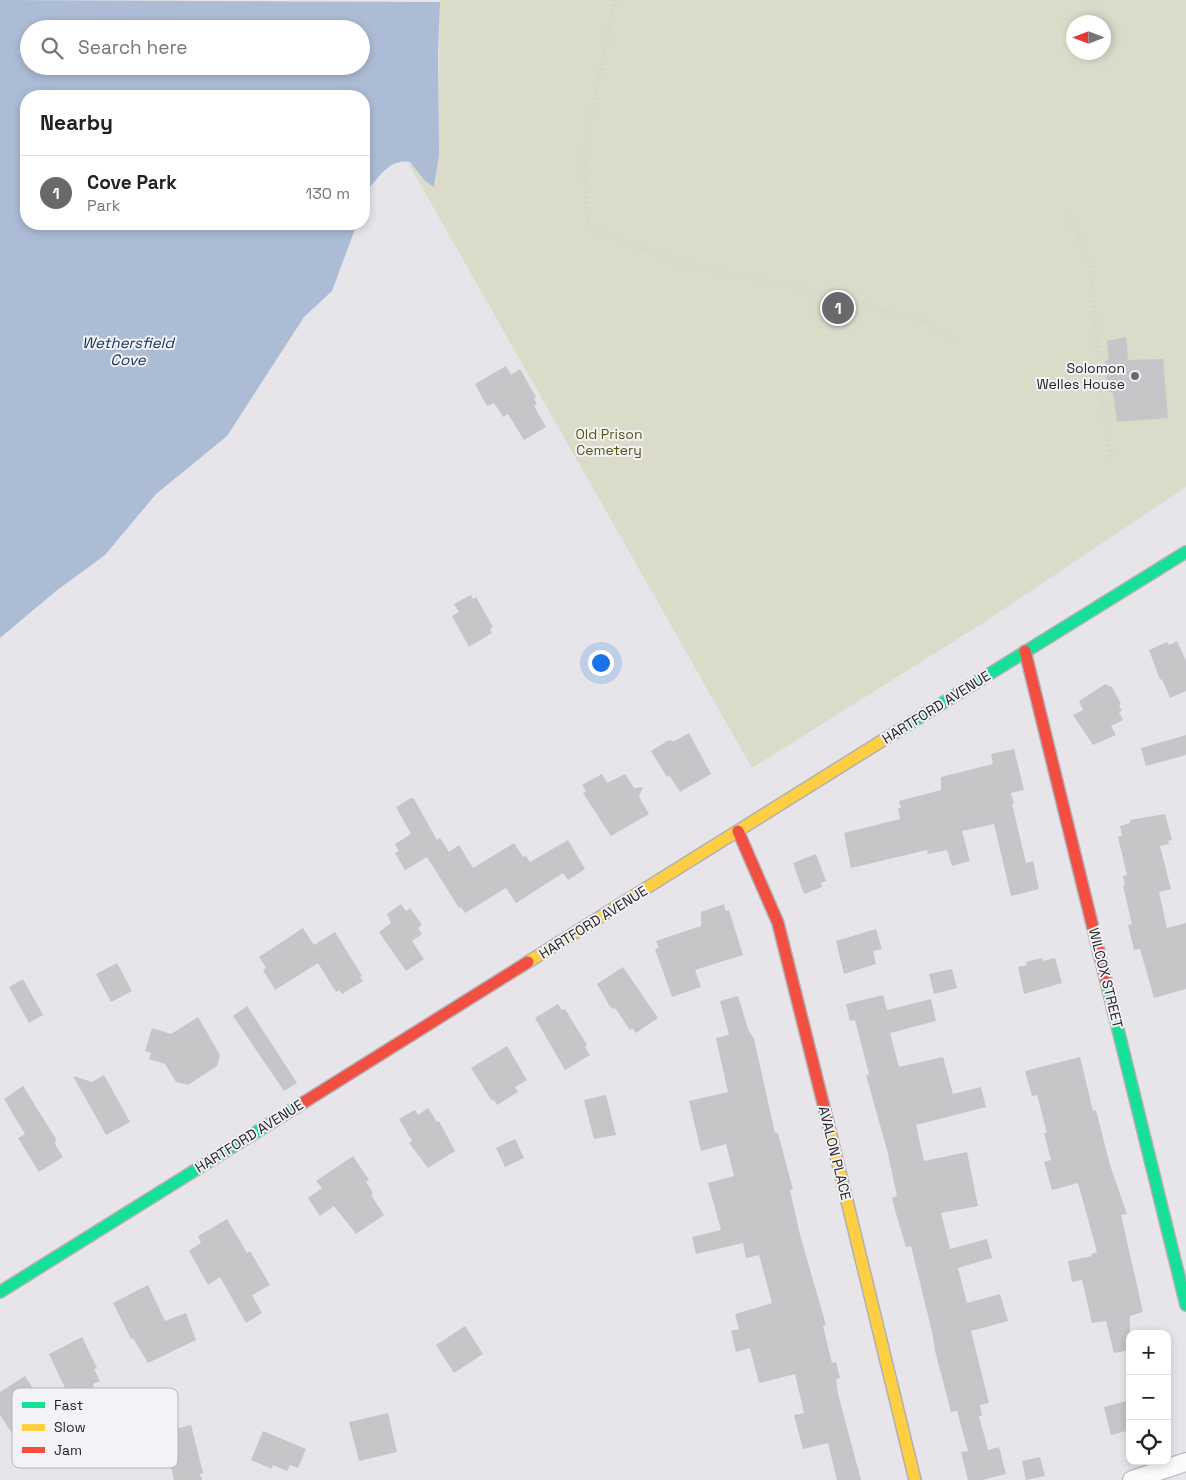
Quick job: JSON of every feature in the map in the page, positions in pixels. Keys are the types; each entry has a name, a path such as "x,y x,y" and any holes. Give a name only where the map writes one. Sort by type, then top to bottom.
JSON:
{"street":[{"name":"HARTFORD AVENUE","path":"0,1292 1186,552"},
{"name":"WILCOX STREET","path":"1025,651 1186,1305"},
{"name":"AVALON PLACE","path":"738,831 775,915 790,968 915,1480"},
{"path":"1132,1480 1186,1462"}],"path":[{"path":"615,0 584,155 587,221 593,229 678,263 835,295 928,323 955,343"},
{"path":"1067,212 1090,263 1102,398 1111,458"}],"green space":[{"name":"Old Prison Cemetery","path":"440,0 1186,0 1186,487 983,623 752,768 407,161 417,169 425,181 436,183"}],"water":[{"name":"Wethersfield Cove","path":"0,0 440,2 438,53 439,155 434,187 425,181 410,162 395,163 370,187 370,90 20,90 20,230 355,230 332,291 304,317 227,436 156,494 105,555 56,591 0,638"}],"building":[{"name":"Solomon Welles House","path":"1126,337 1128,360 1163,359 1168,418 1117,422 1113,392 1107,392 1105,361 1109,360 1107,341"},
{"path":"506,366 511,375 520,369 536,397 534,399 537,404 534,406 546,427 524,440 508,414 503,417 494,403 487,406 475,384"},
{"path":"471,595 473,599 476,597 493,627 490,629 492,633 469,647 452,616 459,612 454,604"},
{"path":"1177,641 1186,661 1186,691 1170,698 1162,679 1160,680 1149,650 1167,642 1169,645"},
{"path":"1105,684 1112,687 1121,704 1119,705 1122,711 1119,712 1123,720 1111,726 1116,735 1093,745 1073,715 1083,710 1079,701"},
{"path":"689,733 711,774 680,792 669,775 667,777 651,751 667,741 672,740 673,742"},
{"path":"1186,735 1186,755 1146,766 1141,748"},
{"path":"1014,749 1024,790 1011,793 1014,803 1012,804 1026,863 1033,861 1039,889 1011,896 994,824 962,831 970,861 952,866 947,850 928,854 927,850 851,868 844,833 900,819 898,808 901,808 899,801 941,790 941,777 993,764 991,754"},
{"path":"602,774 607,783 625,774 634,788 643,787 639,797 649,814 611,836 583,793 586,791 582,785"},
{"path":"411,798 414,799 437,840 440,838 449,852 459,845 473,868 514,843 523,857 526,856 530,862 568,840 585,869 568,880 563,873 516,903 506,888 465,913 461,907 459,908 427,857 405,870 395,853 399,851 395,844 411,834 396,807"},
{"path":"1165,814 1172,840 1168,841 1169,844 1160,846 1171,889 1159,892 1167,928 1186,923 1186,989 1154,998 1140,949 1134,950 1128,925 1132,924 1123,886 1125,885 1123,876 1127,875 1118,837 1122,836 1120,826 1130,823 1130,820"},
{"path":"816,854 826,881 821,883 822,887 804,894 793,863"},
{"path":"401,904 406,911 410,908 422,925 418,928 422,934 412,941 424,959 406,971 379,932 391,923 387,914"},
{"path":"724,904 726,911 729,910 743,955 695,970 701,987 672,997 655,949 659,948 656,941 701,926 701,912"},
{"path":"303,928 314,945 335,932 362,976 360,977 363,981 342,994 339,990 336,992 318,963 275,990 263,970 266,968 259,957"},
{"path":"876,929 882,949 873,951 876,964 844,974 836,941"},
{"path":"1042,958 1043,961 1055,958 1062,983 1024,994 1018,967 1027,965 1026,962"},
{"path":"117,963 132,991 111,1002 96,974"},
{"path":"623,967 658,1018 636,1033 632,1028 630,1030 615,1008 613,1009 609,1005 597,984"},
{"path":"952,969 957,988 934,994 929,974"},
{"path":"23,979 43,1015 29,1023 9,987"},
{"path":"883,995 887,1010 931,999 936,1021 890,1033 899,1067 943,1057 953,1094 981,1087 986,1107 916,1125 924,1161 967,1152 978,1206 941,1213 950,1249 987,1239 992,1258 958,1268 967,1303 1000,1294 1008,1321 971,1331 989,1403 980,1405 982,1416 979,1416 988,1450 999,1447 1006,1474 982,1480 968,1480 961,1452 968,1451 957,1411 951,1412 911,1246 906,1247 897,1217 892,1198 897,1196 887,1150 866,1075 869,1074 855,1020 850,1021 846,1004"},
{"path":"738,996 748,1029 754,1039 775,1133 778,1133 793,1190 790,1190 800,1235 826,1325 823,1326 832,1363 836,1362 840,1378 836,1379 838,1394 861,1480 837,1480 828,1443 803,1449 794,1415 804,1413 795,1374 759,1383 750,1348 736,1352 731,1331 739,1329 735,1314 772,1303 759,1255 746,1258 743,1243 696,1254 692,1237 721,1230 708,1183 734,1176 726,1144 701,1151 689,1101 728,1092 716,1038 729,1035 720,1001"},
{"path":"558,1004 562,1010 565,1009 587,1045 585,1047 590,1055 565,1070 535,1018"},
{"path":"247,1006 297,1083 284,1091 233,1016"},
{"path":"198,1017 220,1055 217,1066 188,1085 176,1082 165,1064 149,1059 151,1053 145,1051 152,1028 171,1034"},
{"path":"507,1046 527,1080 515,1087 518,1092 497,1105 494,1100 492,1101 471,1068"},
{"path":"1080,1057 1093,1111 1096,1110 1110,1165 1127,1214 1121,1215 1143,1312 1130,1316 1130,1330 1126,1330 1126,1351 1114,1353 1106,1321 1092,1323 1082,1280 1072,1282 1068,1261 1092,1256 1091,1254 1097,1252 1078,1183 1052,1190 1044,1162 1051,1160 1044,1133 1047,1133 1037,1095 1032,1096 1025,1071"},
{"path":"104,1075 130,1122 106,1135 73,1076 92,1082"},
{"path":"23,1086 56,1139 55,1144 63,1157 39,1172 18,1138 25,1134 4,1099"},
{"path":"606,1095 616,1135 594,1139 584,1100"},
{"path":"428,1108 437,1122 439,1121 455,1151 428,1168 409,1143 412,1141 399,1119 415,1110 418,1115"},
{"path":"515,1139 524,1158 505,1167 496,1148"},
{"path":"353,1156 369,1180 366,1182 373,1193 371,1195 384,1215 356,1234 334,1206 320,1216 308,1198 322,1188 316,1181"},
{"path":"227,1219 247,1253 250,1251 270,1285 252,1295 262,1313 246,1323 220,1277 208,1285 189,1251 201,1243 198,1236"},
{"path":"148,1285 165,1321 186,1313 196,1340 148,1363 133,1338 131,1339 113,1303"},
{"path":"465,1326 483,1354 454,1373 436,1345"},
{"path":"82,1337 97,1368 94,1369 100,1381 93,1384 94,1388 65,1388 49,1354"},
{"path":"25,1376 33,1388 12,1388 12,1433 0,1415 0,1392"},
{"path":"1126,1401 1126,1431 1111,1435 1104,1407"},
{"path":"388,1413 397,1452 359,1461 349,1422"},
{"path":"191,1425 203,1473 200,1474 202,1480 174,1480 171,1468 178,1468 178,1428"},
{"path":"263,1431 306,1449 298,1468 290,1465 287,1471 273,1465 272,1469 251,1460"},
{"path":"1040,1457 1045,1476 1026,1480 1022,1461"}],"traffic: fast":[{"path":"896,732 1186,552"},
{"path":"1107,985 1186,1305"},
{"path":"0,1292 298,1106"}],"traffic: slow":[{"path":"528,962 896,732"},
{"path":"828,1123 915,1480"}],"traffic: jam":[{"path":"1025,651 1107,985"},
{"path":"738,831 778,923 828,1123"},
{"path":"298,1106 528,962"}],"place":[{"name":"Cove Park","path":"838,308"},
{"name":"Solomon Welles House","path":"1135,376"}]}
